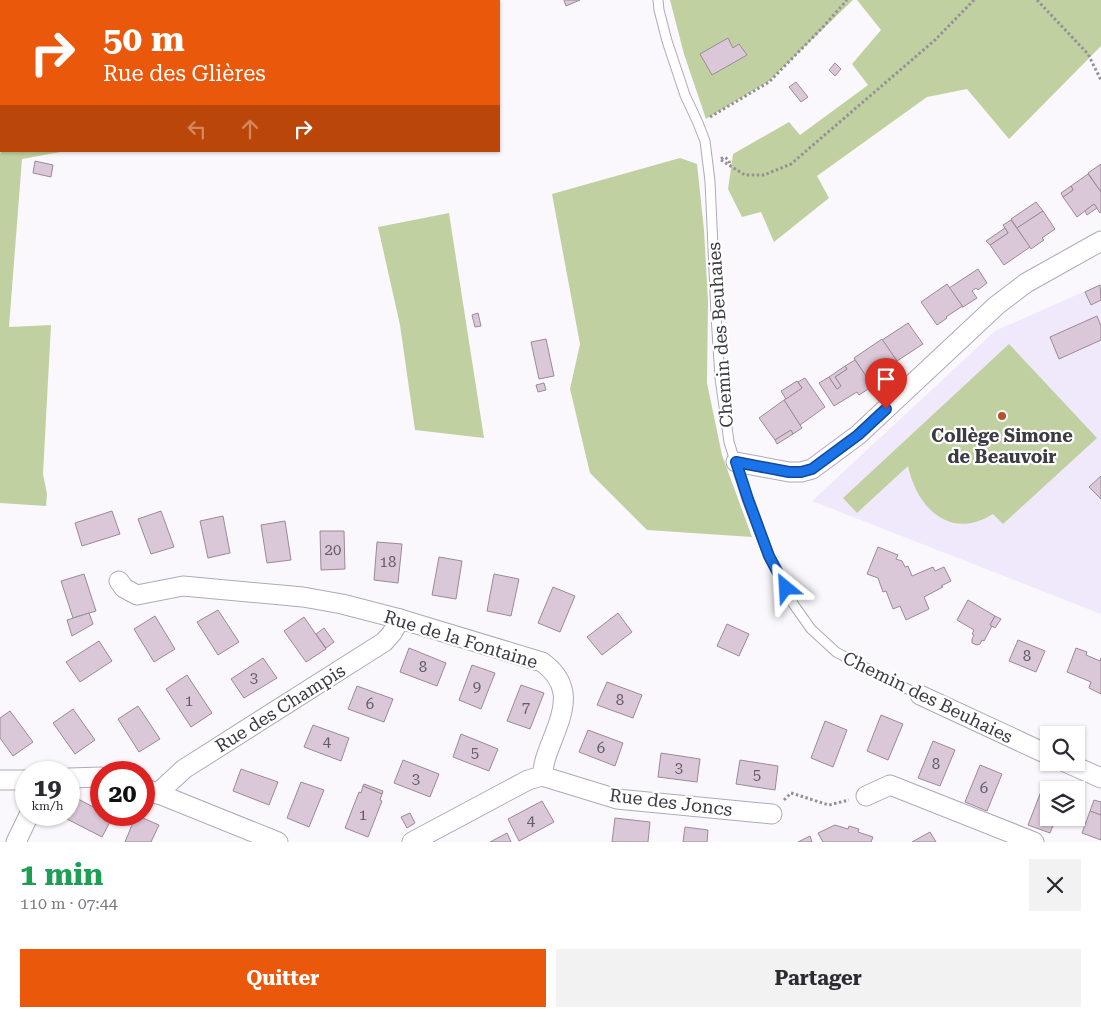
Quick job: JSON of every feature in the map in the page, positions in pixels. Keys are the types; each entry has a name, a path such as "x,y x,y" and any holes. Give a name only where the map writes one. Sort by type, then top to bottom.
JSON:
{"street":[{"path":"736,462 789,472 801,472 812,469 858,435 998,304 1026,283 1101,241"},
{"name":"Rue de la Fontaine","path":"119,581 124,588 137,595 183,586 303,597 342,604 400,619 542,662 550,668 556,677 563,691 564,702 545,759 542,776"},
{"name":"Rue des Champis","path":"155,788 384,642 400,619"},
{"name":"Chemin des Beuhaies","path":"920,695 1040,751"},
{"path":"1085,771 1101,778"},
{"path":"412,842 528,780 542,776"},
{"name":"Rue des Joncs","path":"542,776 617,799 772,814"},
{"path":"0,780 15,780"},
{"path":"866,796 890,785 1034,842"},
{"path":"155,793 278,842"},
{"path":"16,842 24,826"}],"lane":[{"name":"Chemin des Beuhaies","path":"658,0 666,41 684,95 705,141 710,181 720,378 729,442 769,556 794,605 811,630 836,652 920,695"}],"path":[{"path":"698,124 769,82 847,0"},
{"path":"720,160 727,158 730,166 745,174 764,175 791,164 935,40 974,0"},
{"path":"1037,0 1088,54 1101,80"},
{"path":"772,814 791,793 829,805 866,796"}],"shaded area":[{"name":"Collège Simone de Beauvoir","path":"1101,284 1101,614 812,501 995,331"}],"green space":[{"path":"670,0 853,0 769,81 706,119 684,54"},
{"path":"857,0 1101,0 1101,46 1009,139 967,89 927,97 817,176 829,198 774,242 761,212 742,217 728,189 733,154 789,122 800,135 868,85 852,64 881,30"},
{"path":"60,152 22,159 9,327 51,325 43,474 47,494 46,506 0,503 0,153"},
{"path":"680,158 697,164 704,230 708,301 707,383 722,455 752,537 647,530 590,473 570,389 580,344 552,194"},
{"path":"449,213 484,438 415,430 400,325 378,227"},
{"path":"1009,344 1097,438 1003,524 993,514 977,521 963,524 950,522 938,516 919,495 912,481 908,466 857,513 843,498"}],"building":[{"path":"564,0 580,0 566,6"},
{"path":"728,38 733,48 739,44 747,55 712,75 700,54"},
{"path":"835,63 841,69 835,76 829,70"},
{"path":"796,82 808,97 801,102 789,87"},
{"path":"35,161 53,165 51,177 33,173"},
{"path":"1101,164 1101,192 1088,173"},
{"path":"1088,174 1101,192 1101,212 1094,204 1077,217 1063,197 1073,190 1071,186"},
{"path":"1071,186 1073,190 1063,197 1061,193"},
{"path":"1036,202 1043,211 1017,228 1011,219"},
{"path":"1094,204 1097,208 1087,215 1085,211"},
{"path":"1043,211 1055,229 1031,249 1017,228"},
{"path":"1011,220 1030,247 1004,265 990,245 1008,233 1003,225"},
{"path":"1005,228 1008,233 990,245 986,241"},
{"path":"978,269 987,283 978,290 976,288 972,291 977,298 963,307 949,288"},
{"path":"947,284 963,307 937,325 921,302"},
{"path":"1100,285 1101,300 1091,305 1085,292"},
{"path":"478,313 481,326 475,327 472,315"},
{"path":"1097,316 1101,326 1101,340 1059,359 1050,337"},
{"path":"908,323 923,344 897,361 882,340"},
{"path":"546,339 554,376 539,379 531,342"},
{"path":"882,339 897,361 869,381 854,358"},
{"path":"855,360 873,386 859,395 857,392 834,406 819,383 829,377 837,389 841,386 835,377 847,369 845,366"},
{"path":"845,366 847,369 835,377 841,386 837,389 829,377"},
{"path":"805,378 825,407 800,425 784,400 802,388 798,382"},
{"path":"797,381 802,388 786,399 781,391"},
{"path":"544,383 546,390 538,392 536,385"},
{"path":"784,400 802,428 793,434 791,430 775,440 759,418"},
{"path":"791,430 793,434 777,444 775,440"},
{"path":"1101,476 1101,499 1089,487"},
{"path":"112,511 120,534 82,546 75,523"},
{"path":"161,511 174,547 151,554 138,519"},
{"path":"223,516 230,553 208,558 200,521"},
{"path":"285,521 291,560 267,563 261,525"},
{"path":"320,531 344,531 345,569 321,570"},
{"path":"377,542 402,544 398,583 374,580"},
{"path":"878,547 898,555 896,559 902,561 905,567 908,566 912,576 933,567 935,571 944,567 951,581 924,597 929,609 906,620 900,606 893,609 886,591 883,592 878,578 867,574"},
{"path":"439,557 462,561 456,599 432,595"},
{"path":"84,574 96,611 73,618 61,581"},
{"path":"494,574 519,579 511,616 487,611"},
{"path":"553,587 575,596 560,632 538,623"},
{"path":"968,600 995,616 984,641 982,640 977,645 972,643 974,630 957,620"},
{"path":"218,610 239,642 218,655 197,622"},
{"path":"89,613 93,624 72,636 67,620"},
{"path":"618,613 632,632 602,655 587,637"},
{"path":"155,616 175,649 154,662 134,629"},
{"path":"995,616 1001,619 995,628 990,625"},
{"path":"304,617 326,649 306,662 284,631"},
{"path":"727,624 749,634 739,656 717,646"},
{"path":"324,628 334,642 326,648 316,634"},
{"path":"1018,640 1045,651 1036,672 1009,661"},
{"path":"99,641 112,661 80,682 66,662"},
{"path":"409,648 446,663 437,686 400,672"},
{"path":"1076,648 1087,652 1086,655 1100,661 1101,658 1101,694 1089,688 1091,682 1067,672"},
{"path":"263,658 277,678 244,698 231,679"},
{"path":"472,665 495,673 481,709 459,700"},
{"path":"187,675 212,713 191,727 166,689"},
{"path":"607,682 642,695 633,718 597,705"},
{"path":"521,685 544,693 530,729 507,721"},
{"path":"357,686 393,699 384,722 348,709"},
{"path":"138,706 160,739 139,752 118,719"},
{"path":"73,709 95,740 75,754 53,723"},
{"path":"10,711 33,742 13,756 0,738 0,718"},
{"path":"881,715 903,724 888,760 867,751"},
{"path":"825,721 847,730 833,767 811,758"},
{"path":"313,725 349,738 341,761 304,747"},
{"path":"588,730 623,743 615,766 579,752"},
{"path":"461,734 498,749 489,771 453,757"},
{"path":"933,741 955,750 940,786 918,778"},
{"path":"661,753 700,759 697,782 658,777"},
{"path":"403,760 439,774 430,797 394,783"},
{"path":"740,760 778,766 775,790 736,784"},
{"path":"980,765 1002,774 987,811 965,802"},
{"path":"241,769 278,782 269,805 233,791"},
{"path":"301,782 324,790 309,827 287,818"},
{"path":"364,784 383,791 382,794 363,786"},
{"path":"363,786 382,794 380,800 382,801 368,837 345,828"},
{"path":"1040,794 1040,826 1053,826 1050,833 1028,825"},
{"path":"80,800 90,805 90,826 108,826 102,837 80,826"},
{"path":"1094,800 1101,802 1101,815 1090,811"},
{"path":"542,801 554,822 519,841 508,819"},
{"path":"1090,811 1101,815 1101,840 1082,833"},
{"path":"410,813 415,823 407,828 401,817"},
{"path":"615,818 650,822 648,842 612,842"},
{"path":"155,823 159,825 151,842 125,842 132,826 155,826"},
{"path":"835,825 848,829 849,826 859,829 858,832 873,837 871,842 823,842 818,833"},
{"path":"685,827 708,830 707,842 683,842"},
{"path":"930,832 936,842 912,842"},
{"path":"507,833 511,842 490,842"},
{"path":"810,836 812,842 798,842"}],"place":[{"name":"Collège Simone de Beauvoir","path":"1002,416"}],"route":[{"path":"786,588 769,556 736,462 789,472 801,472 812,469 858,435 886,409"}]}
